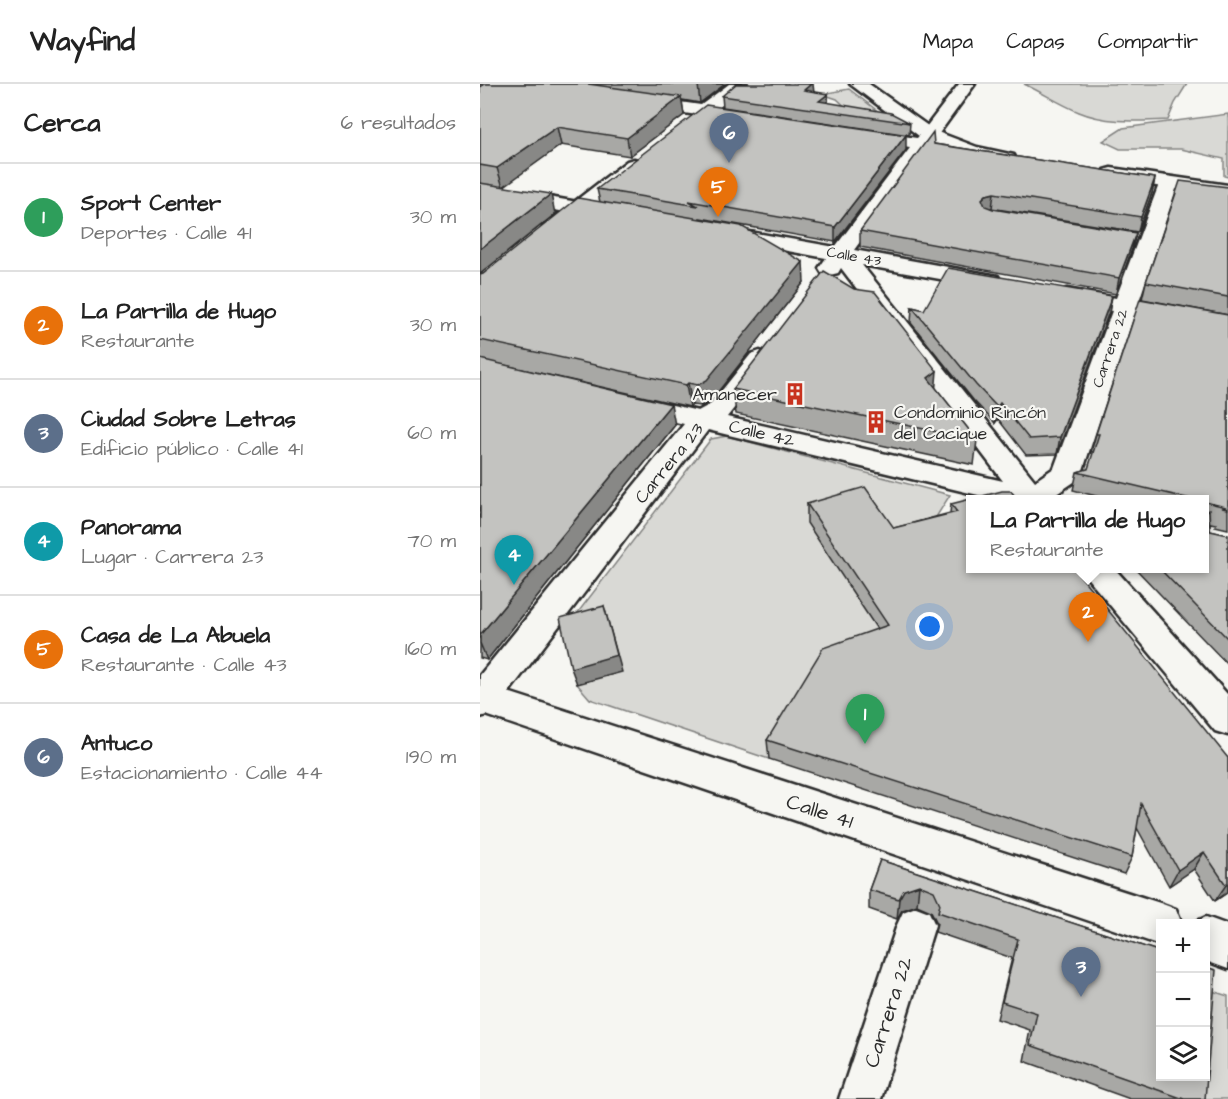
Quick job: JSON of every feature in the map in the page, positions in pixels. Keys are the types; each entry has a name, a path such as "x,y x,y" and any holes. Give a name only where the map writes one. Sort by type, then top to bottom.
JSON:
{"main road":[{"path":"686,125 739,84"},
{"path":"858,84 926,140"},
{"path":"813,287 842,254 967,84"},
{"path":"625,99 727,115"},
{"path":"840,132 926,140 972,152 1029,162"},
{"path":"542,237 650,153"},
{"path":"1087,171 1228,191"},
{"name":"Carrera 22","path":"1040,495 1066,472 1168,183"},
{"path":"480,190 635,218"},
{"name":"Calle 43","path":"704,230 1007,284"},
{"path":"1125,239 1147,243"},
{"path":"842,254 1033,495"},
{"path":"1042,291 1228,324"},
{"name":"Carrera 23","path":"481,699 702,419 721,410 778,334"},
{"name":"Calle 42","path":"602,397 1019,495"},
{"path":"1099,573 1228,720"},
{"name":"Calle 41","path":"481,699 1156,922"},
{"path":"1210,940 1228,947"}],"street":[{"name":"Carrera 22","path":"860,1099 916,925"}],"shaded area":[{"path":"1024,84 1187,84 1168,120 1134,121 1090,116"},
{"path":"849,89 900,128 853,114 837,99 822,94"},
{"path":"1228,114 1228,177 1224,176 1224,159 1181,149 1120,149 1103,141 1123,128"},
{"path":"727,436 950,495 931,525 963,574 787,726 769,759 590,699 577,684 576,615 711,439"},
{"path":"1210,990 1228,996 1228,1099 1192,1099 1203,1081 1210,1081"}],"building":[{"path":"485,84 588,84 681,97 627,138 557,127 497,168 480,165 480,87"},
{"path":"736,84 811,84 804,90 828,94 819,101 891,113 910,123 722,96"},
{"path":"706,105 906,135 835,227 689,201 698,206 597,189"},
{"path":"933,132 934,144 1155,178 1141,217 994,193 982,199 985,206 993,209 1136,233 1119,278 860,231"},
{"path":"1180,181 1228,187 1228,297 1146,282"},
{"path":"480,183 551,194 480,249"},
{"path":"578,198 741,226 803,262 707,380 698,385 688,383 686,385 480,340 480,275"},
{"path":"948,268 1112,296 1060,437 1029,439 1000,403 997,407 976,385 912,307 924,310"},
{"path":"824,271 854,289 875,292 937,371 928,378 977,440 733,389"},
{"path":"1140,299 1228,315 1228,509 1209,503 1209,495 1174,495 1077,472 1088,469 1099,434 1096,434"},
{"path":"480,359 671,404 480,635"},
{"path":"865,487 894,528 957,512 951,504 966,500 966,573 1078,573 1228,758 1228,883 1226,885 1204,852 1178,870 1141,804 1132,857 767,740 823,648 888,625 807,504"},
{"path":"1002,491 1011,491 1014,495 986,495"},
{"path":"1209,510 1210,531 1228,535 1228,639 1164,573 1209,573"},
{"path":"604,606 617,655 571,668 560,618"},
{"path":"880,860 1156,950 1156,1081 1207,1081 1205,1099 1184,1099 1030,1045 1037,1013 1002,1002 1018,939 938,912 940,904 934,891 919,885 904,890 899,899 869,890"},
{"path":"1210,968 1216,970 1210,1040"}],"place":[{"name":"Antuco","path":"729,163"},
{"name":"Casa de La Abuela","path":"718,217"},
{"name":"Amanecer","path":"795,394"},
{"name":"Condominio Rincón del Cacique","path":"876,422"},
{"name":"Panorama","path":"514,585"},
{"name":"La Parrilla de Hugo","path":"1088,642"},
{"name":"Sport Center","path":"865,744"},
{"name":"Ciudad Sobre Letras","path":"1081,997"}]}
